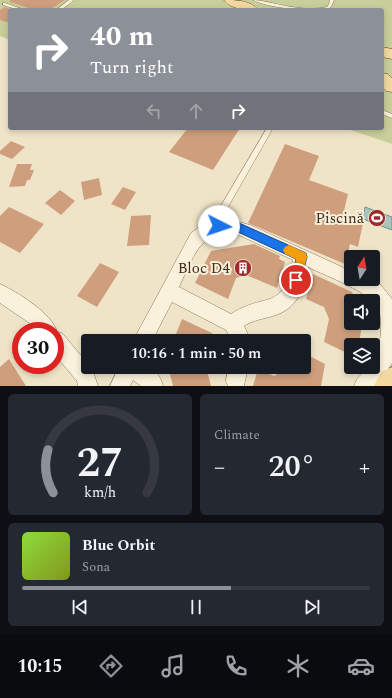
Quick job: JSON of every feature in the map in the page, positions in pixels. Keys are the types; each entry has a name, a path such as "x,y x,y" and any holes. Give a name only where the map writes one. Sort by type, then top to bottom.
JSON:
{"main road":[{"path":"231,0 248,8"},
{"path":"384,80 392,87"}],"street":[{"path":"146,334 196,238 212,228 225,225 239,227 374,290 385,303 389,314 392,334 388,353 376,375 364,386"},
{"path":"232,324 244,316 256,311 277,306 286,300 293,290 302,257"},
{"path":"168,291 232,324 238,334"},
{"path":"0,293 38,318 41,322"},
{"path":"64,352 85,376 88,386"},
{"path":"71,361 80,386"},
{"path":"120,386 126,374"},
{"path":"142,374 152,382 153,386"}],"lane":[{"path":"61,8 72,0"},
{"path":"255,0 272,5 303,8"},
{"path":"4,4 17,8"},
{"path":"212,228 269,130"}],"green space":[{"path":"0,0 392,0 392,144 351,130 384,130 384,8 8,8 8,39 0,36"}],"water":[{"name":"Piscină","path":"365,207 392,217 392,230 363,219"}],"building":[{"path":"10,0 65,0 52,8 29,8 10,2"},
{"path":"5,7 8,8 8,22 0,20 0,10"},
{"path":"186,130 239,130 213,170 169,152"},
{"path":"11,141 25,147 12,159 0,154 0,151"},
{"path":"285,144 319,156 309,180 348,194 343,215 363,223 358,247 350,244 348,250 344,250 344,264 248,223"},
{"path":"17,164 32,164 30,170 34,170 30,180 27,180 25,186 9,187"},
{"path":"99,178 102,195 84,200 81,182"},
{"path":"123,187 136,192 125,210 111,204"},
{"path":"60,190 75,201 61,215 45,203"},
{"path":"9,207 44,224 20,253 0,242 0,216"},
{"path":"151,215 149,245 127,246 131,216"},
{"name":"Bloc D4","path":"254,244 280,256 279,259 285,262 277,288 246,275 236,278 228,299 195,283 211,251"},
{"path":"100,263 119,272 97,307 77,296"},
{"path":"313,274 352,292 353,294 344,294 344,330 361,330 360,338 344,338 344,352 324,342 329,319 324,307 306,299"},
{"path":"182,319 212,333 212,334 176,334"},
{"path":"311,357 325,364 321,386 253,386 257,374 269,374 274,376 278,374 311,374"},
{"path":"9,359 12,364 12,374 18,374 26,386 0,386 0,367"},
{"path":"170,374 208,374 211,386 173,386"}],"slow traffic":[{"path":"289,250 302,257 301,264"}],"place":[{"name":"Piscină","path":"377,218"},
{"name":"Bloc D4","path":"243,268"}],"route":[{"path":"219,226 225,225 239,227 302,257 296,280"}]}
